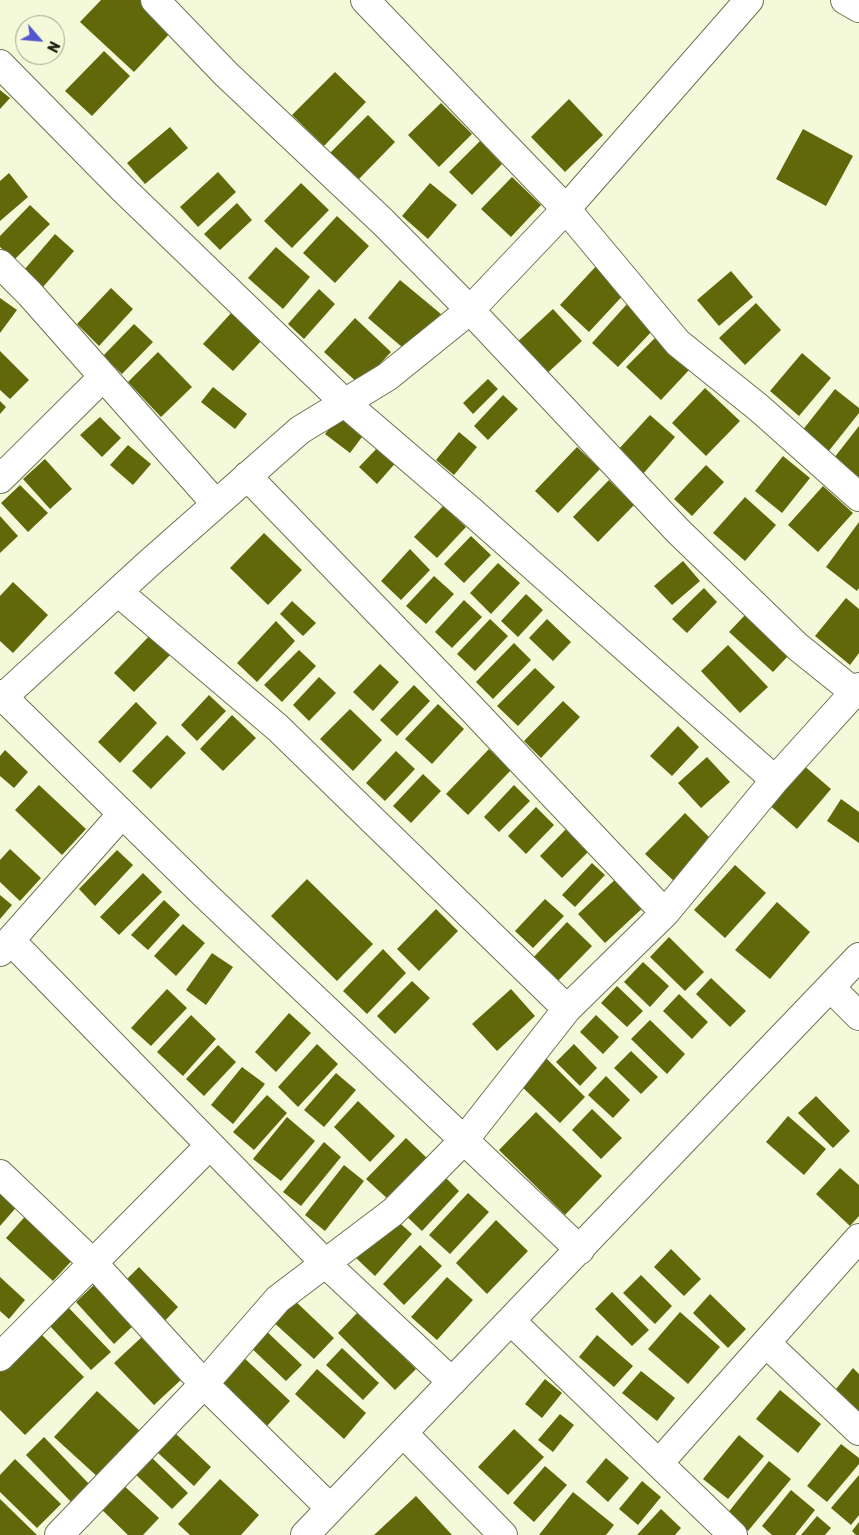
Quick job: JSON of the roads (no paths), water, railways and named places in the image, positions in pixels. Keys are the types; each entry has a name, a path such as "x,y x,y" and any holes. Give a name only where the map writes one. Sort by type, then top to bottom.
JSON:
{"street":[{"path":"59,1535 204,1384 278,1298 393,1212 465,1140 566,1009 665,913 775,780 857,689 798,647 678,531 470,310 383,222 226,74 155,0"},
{"path":"365,0 566,209 678,343 759,408 859,497"},
{"path":"580,1250 1,697 300,430 387,378 470,310 566,209 749,0"},
{"path":"845,0 859,8"},
{"path":"0,64 122,189 345,403 471,511 775,780"},
{"path":"0,264 30,294 216,504"},
{"path":"0,479 103,377"},
{"path":"247,476 471,708 665,913"},
{"path":"118,592 278,728 566,1009"},
{"path":"122,814 6,946 210,1145 325,1263 452,1382"},
{"path":"305,1535 859,957"},
{"path":"831,988 859,1016"},
{"path":"0,1357 210,1145"},
{"path":"0,1174 93,1263 204,1384 330,1508"},
{"path":"659,1463 859,1238"},
{"path":"511,1321 733,1535"},
{"path":"766,1343 859,1431"},
{"path":"403,1433 503,1535"}]}
